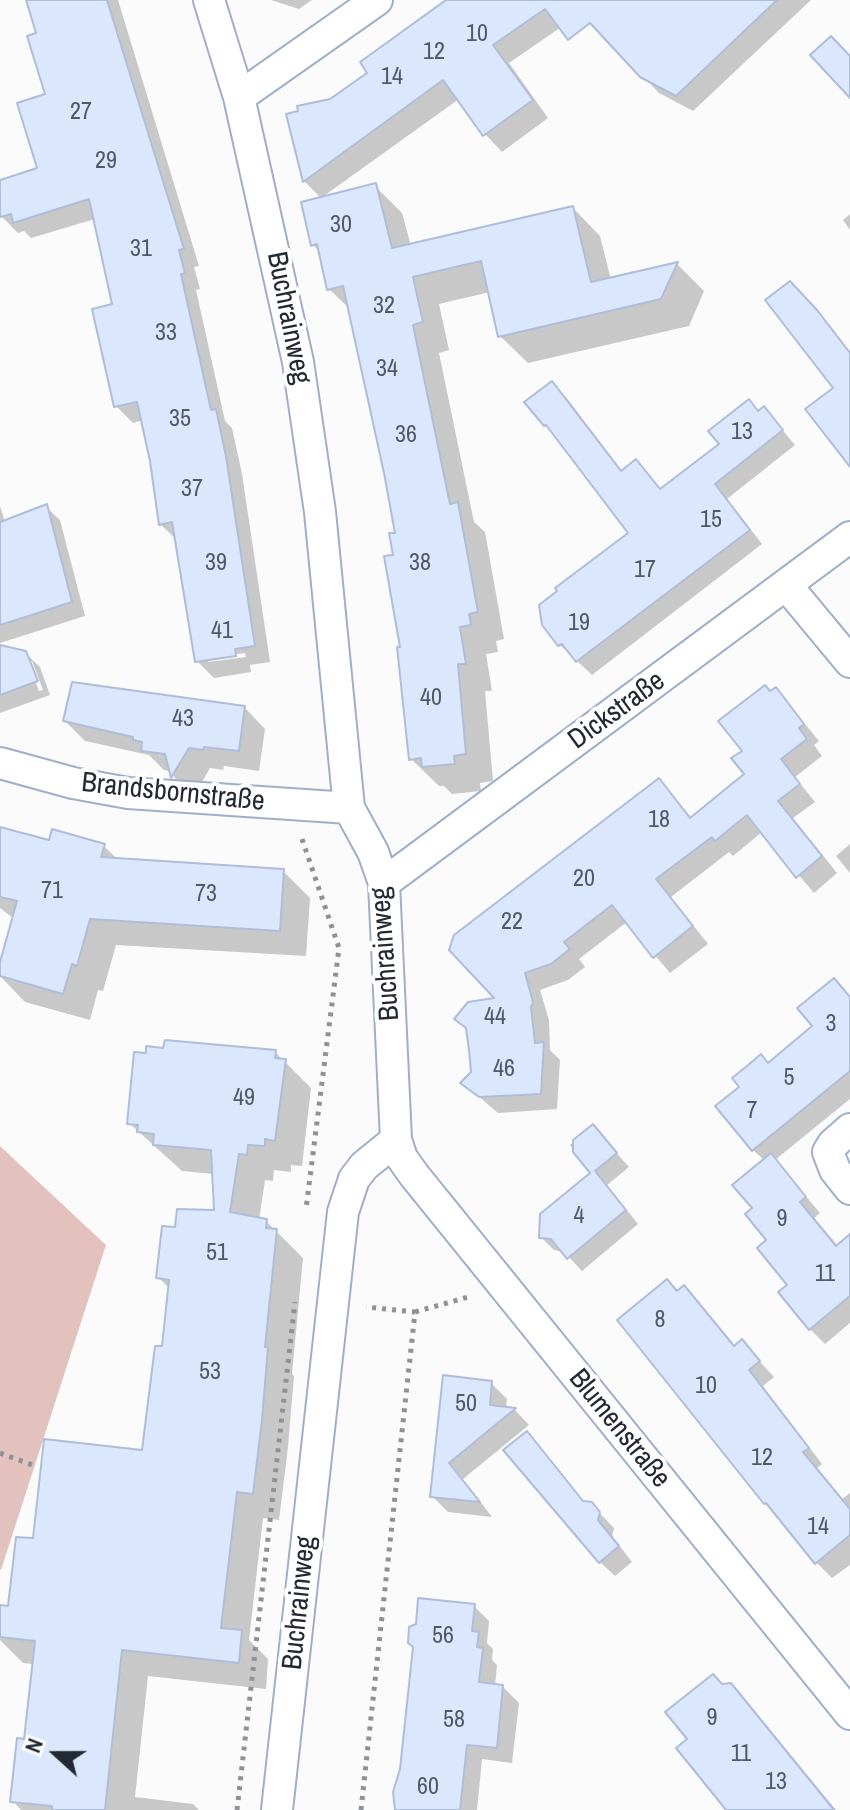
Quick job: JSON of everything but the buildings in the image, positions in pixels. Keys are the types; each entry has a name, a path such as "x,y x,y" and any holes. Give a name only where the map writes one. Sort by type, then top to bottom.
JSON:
{"street":[{"name":"Buchrainweg","path":"209,0 239,97 275,252 310,435 349,808 373,852 384,883 396,1140 364,1166 347,1194 277,1810"},
{"path":"239,97 377,0"},
{"name":"Dickstraße","path":"384,883 850,537"},
{"path":"787,586 850,662"},
{"name":"Brandsbornstraße","path":"0,763 73,783 128,793 349,808"},
{"path":"850,1129 828,1152 835,1170 850,1189"},
{"name":"Blumenstraße","path":"396,1140 402,1158 414,1175 850,1714"}],"path":[{"path":"300,805 302,841 339,948 306,1212"},
{"path":"237,1810 296,1299 415,1312 504,1287"},
{"path":"361,1810 415,1312"},
{"path":"0,1453 35,1466"}],"shaded area":[{"path":"0,1146 106,1245 1,1570 0,1569"}]}
